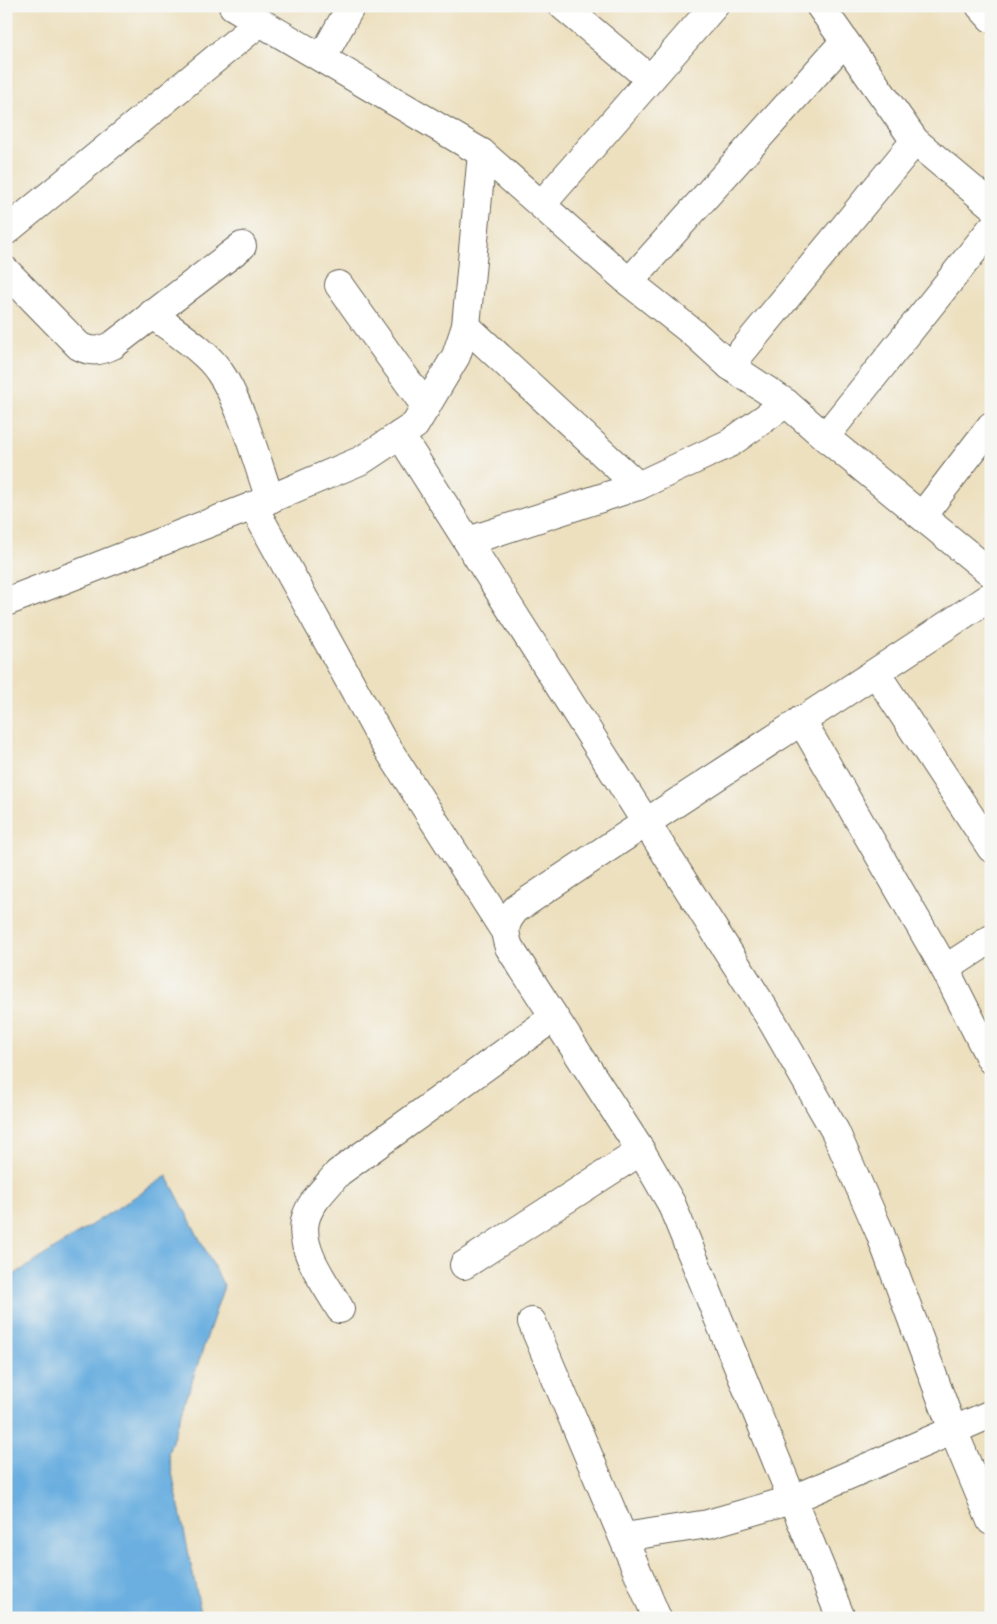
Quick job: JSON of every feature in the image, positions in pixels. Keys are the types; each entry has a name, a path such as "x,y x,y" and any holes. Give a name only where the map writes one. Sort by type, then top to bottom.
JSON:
{"street":[{"path":"232,6 482,153 629,282 696,335 730,366 786,403 824,437 991,572"},
{"path":"322,58 351,6"},
{"path":"563,6 650,80"},
{"path":"542,204 714,6"},
{"path":"820,6 915,142 991,205"},
{"path":"980,6 991,18"},
{"path":"6,231 260,22"},
{"path":"629,282 844,42"},
{"path":"730,366 915,142"},
{"path":"6,602 262,502 362,460 415,425 456,356 466,326 482,153"},
{"path":"824,437 991,229"},
{"path":"6,271 79,346 90,351 100,351 112,345 242,246"},
{"path":"339,284 426,407"},
{"path":"152,314 219,370 233,398 262,502 381,738 504,930 509,947 641,1151 671,1203 791,1500 841,1618"},
{"path":"466,326 638,486"},
{"path":"468,542 638,486 730,443 786,403"},
{"path":"922,516 991,426"},
{"path":"400,435 772,1021 835,1130 880,1233 953,1430 991,1521"},
{"path":"504,930 506,921 516,909 644,822 876,673 991,596"},
{"path":"876,673 991,848"},
{"path":"801,720 945,969 991,1060"},
{"path":"945,969 991,939"},
{"path":"340,1309 306,1246 305,1220 314,1201 338,1173 554,1017"},
{"path":"464,1265 641,1151"},
{"path":"532,1322 657,1618"},
{"path":"624,1537 708,1524 791,1500 991,1414"}],"water":[{"path":"167,1176 224,1286 168,1453 202,1618 6,1618 6,1280"}]}
